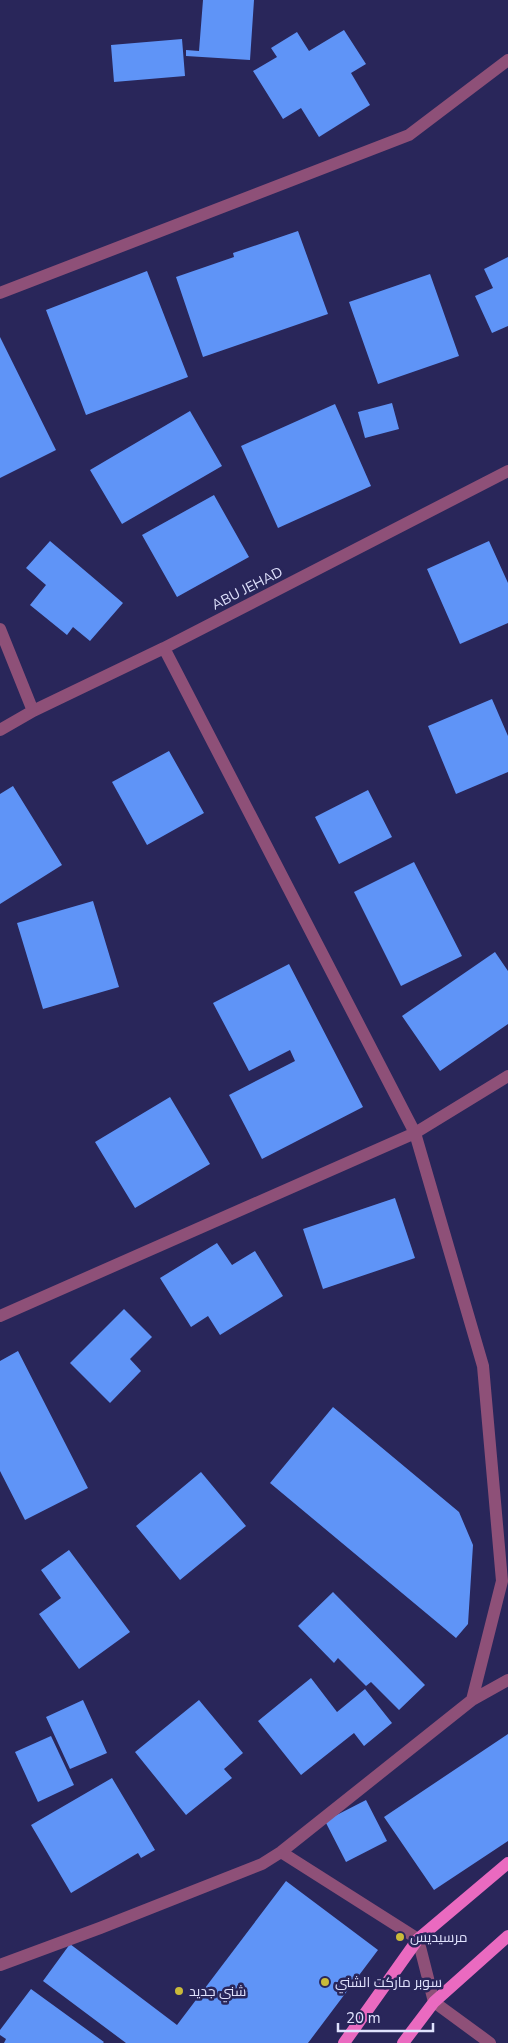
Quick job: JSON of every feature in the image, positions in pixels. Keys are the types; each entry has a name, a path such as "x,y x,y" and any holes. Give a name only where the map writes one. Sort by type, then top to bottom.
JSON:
{"main road":[{"path":"344,2043 418,1939 508,1863"},
{"path":"403,2043 434,2002 508,1936"}],"street":[{"path":"0,293 409,134 508,60"},
{"name":"ABU JEHAD","path":"0,730 33,711 164,648 508,471"},
{"path":"0,629 33,711"},
{"path":"164,648 415,1133 483,1366 502,1581 472,1700"},
{"path":"0,1316 415,1133 508,1076"},
{"path":"0,1965 253,1868 281,1852 472,1700 508,1680"},
{"path":"281,1852 418,1939 434,2002 490,2043"}],"building":[{"path":"203,0 254,0 250,60 186,56 186,50 199,51"},
{"path":"344,30 366,64 351,73 370,105 319,137 301,108 283,119 253,71 277,57 271,48 297,32 309,51"},
{"path":"182,39 185,76 114,82 111,45"},
{"path":"298,231 328,314 203,357 176,277 234,257 233,253"},
{"path":"508,257 508,326 492,333 475,296 493,288 484,269"},
{"path":"147,271 188,377 86,415 46,310"},
{"path":"430,274 459,356 378,384 349,302"},
{"path":"0,337 56,450 0,478"},
{"path":"392,403 399,429 365,438 358,412"},
{"path":"335,404 371,486 278,528 241,446"},
{"path":"190,411 222,466 122,524 90,470"},
{"path":"214,495 249,557 177,597 142,535"},
{"path":"50,541 123,603 90,641 73,627 67,635 30,605 46,585 26,568"},
{"path":"489,541 508,583 508,623 460,644 427,569"},
{"path":"492,699 508,736 508,772 456,794 428,726"},
{"path":"169,751 204,813 147,845 112,782"},
{"path":"13,786 62,865 0,904 0,794"},
{"path":"368,790 392,837 339,864 315,817"},
{"path":"414,862 462,956 401,986 354,892"},
{"path":"93,901 119,987 43,1009 17,923"},
{"path":"495,952 508,971 508,1024 440,1071 402,1016"},
{"path":"289,964 363,1107 262,1159 229,1095 295,1061 290,1050 249,1071 213,1003"},
{"path":"170,1097 210,1164 135,1208 95,1142"},
{"path":"395,1198 415,1258 323,1289 303,1229"},
{"path":"217,1243 232,1265 255,1251 283,1296 220,1335 208,1316 191,1327 160,1278"},
{"path":"124,1309 152,1337 130,1359 141,1371 110,1403 70,1363"},
{"path":"18,1351 88,1488 25,1520 0,1471 0,1361"},
{"path":"333,1407 459,1512 473,1545 468,1624 456,1638 270,1483"},
{"path":"201,1472 246,1526 180,1580 136,1526"},
{"path":"69,1550 130,1632 79,1669 39,1614 61,1598 41,1570"},
{"path":"333,1592 425,1685 399,1710 371,1682 366,1686 338,1658 334,1663 298,1626"},
{"path":"311,1678 337,1712 365,1689 392,1723 364,1746 354,1733 301,1775 258,1721"},
{"path":"83,1700 107,1753 70,1769 46,1717"},
{"path":"199,1700 243,1753 224,1769 232,1778 186,1815 135,1752"},
{"path":"508,1734 508,1841 434,1890 384,1817"},
{"path":"51,1736 74,1785 38,1802 15,1752"},
{"path":"112,1778 155,1850 141,1858 138,1853 71,1893 31,1825"},
{"path":"366,1800 387,1841 346,1862 325,1821"},
{"path":"286,1881 378,1950 308,2043 126,2043 43,1981 70,1944 177,2025"},
{"path":"31,1989 104,2042 4,2043 6,2039 0,2035 0,2030"}],"place":[{"name":"مرسيديس","path":"400,1937"},
{"name":"سوبر ماركت الشني","path":"325,1982"},
{"name":"شني جديد","path":"179,1991"}]}
